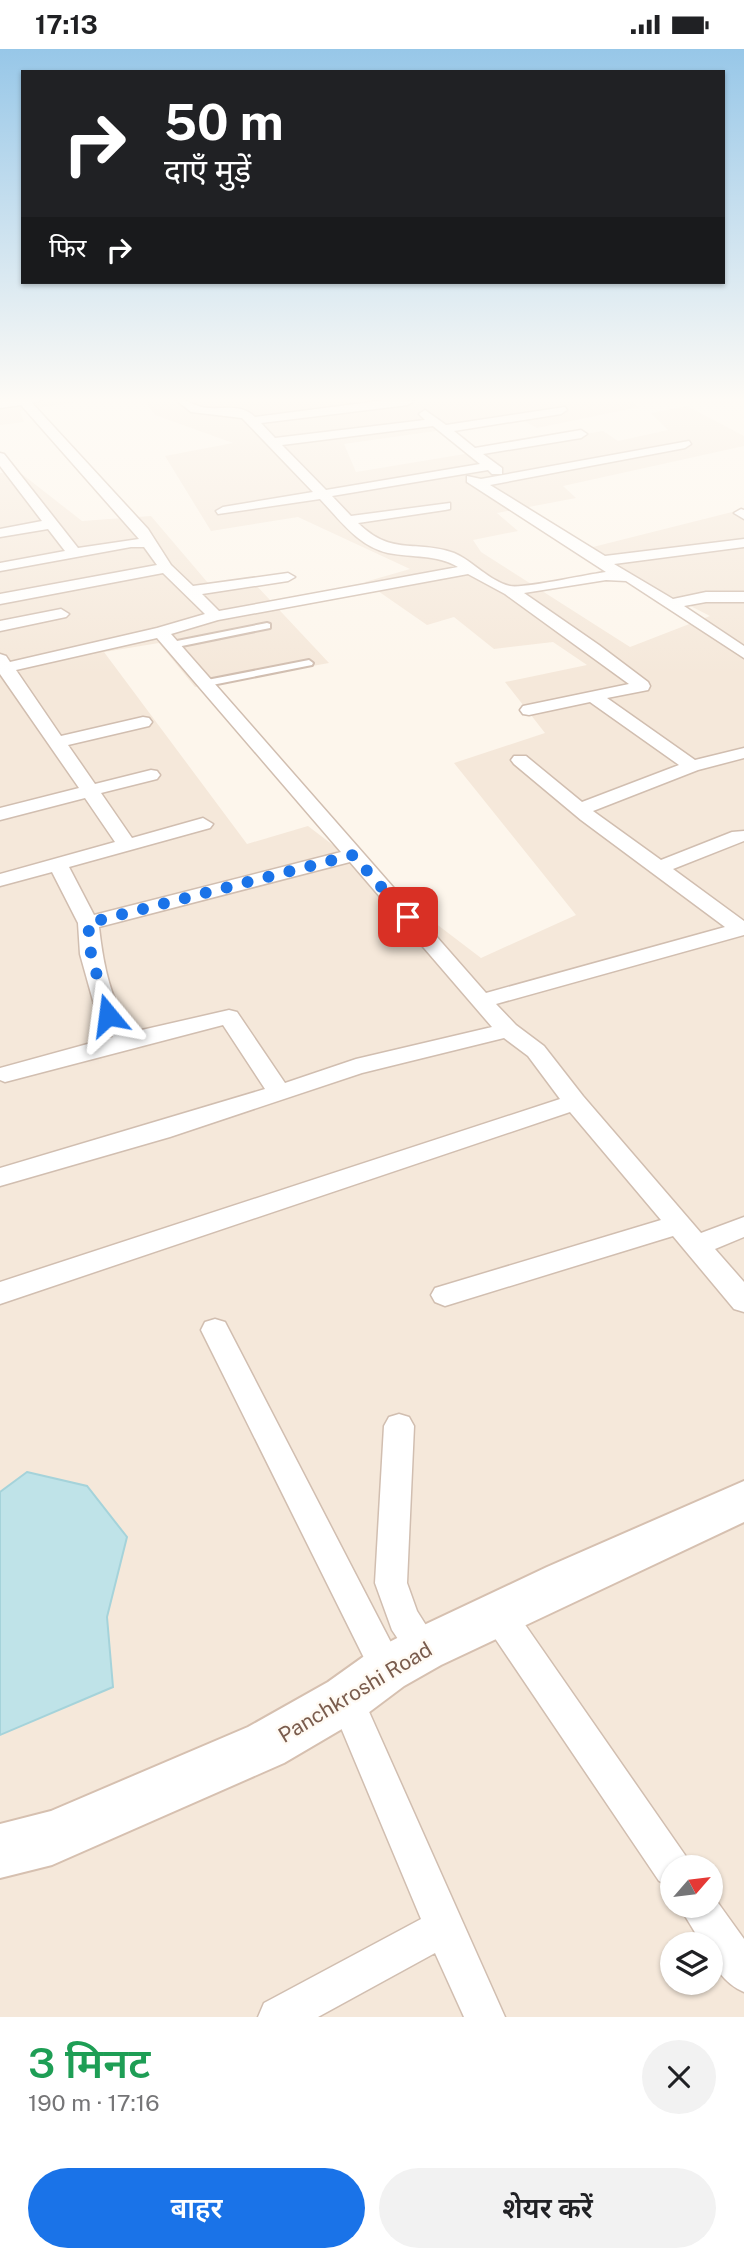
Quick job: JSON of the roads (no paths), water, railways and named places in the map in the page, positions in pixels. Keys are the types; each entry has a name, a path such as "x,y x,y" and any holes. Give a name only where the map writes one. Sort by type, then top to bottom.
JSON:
{"street":[{"path":"25,491 74,553"},
{"path":"108,491 143,531 166,568 216,616"},
{"path":"319,491 368,538 382,547 431,551 473,569 593,648 642,686 528,710"},
{"path":"223,511 348,491"},
{"path":"491,491 620,575"},
{"path":"349,520 444,506"},
{"path":"0,533 50,524"},
{"path":"0,567 131,543 148,543"},
{"path":"602,561 744,543"},
{"path":"3,589 166,568"},
{"path":"127,845 92,790 2,665 167,639 216,616 473,569"},
{"path":"510,591 620,575 629,577 744,653"},
{"path":"190,591 288,577"},
{"path":"670,604 706,597 744,597"},
{"path":"0,626 61,614"},
{"path":"167,639 481,1001 508,1030 536,1051 677,1226 744,1301"},
{"path":"593,696 692,766"},
{"path":"58,742 143,723"},
{"path":"580,809 692,766 744,753"},
{"path":"520,760 659,869 743,929"},
{"path":"0,814 151,775"},
{"path":"0,880 203,824"},
{"path":"659,869 739,836"},
{"path":"88,923 353,855"},
{"path":"58,864 88,923 91,954 108,1015 127,1041"},
{"path":"481,1001 743,929"},
{"path":"5,1075 127,1041 229,1017 280,1093"},
{"path":"0,1177 161,1131 356,1067 508,1030"},
{"path":"0,1293 575,1102"},
{"path":"445,1295 677,1226"},
{"path":"695,1246 744,1227"},
{"path":"215,1330 406,1659"},
{"path":"399,1426 391,1583 404,1619 406,1659"},
{"name":"Panchkroshi Road","path":"0,1851 52,1838 254,1750 346,1699 406,1659 744,1501"},
{"path":"498,1614 663,1855"},
{"path":"346,1699 415,1857 442,1928 485,2017"},
{"path":"707,1918 741,1961"},
{"path":"278,2017 442,1928"}],"lane":[{"path":"167,639 267,626"},
{"path":"207,683 309,663"}],"water":[{"path":"27,1472 87,1486 127,1537 107,1617 113,1687 0,1735 0,1492"}]}
